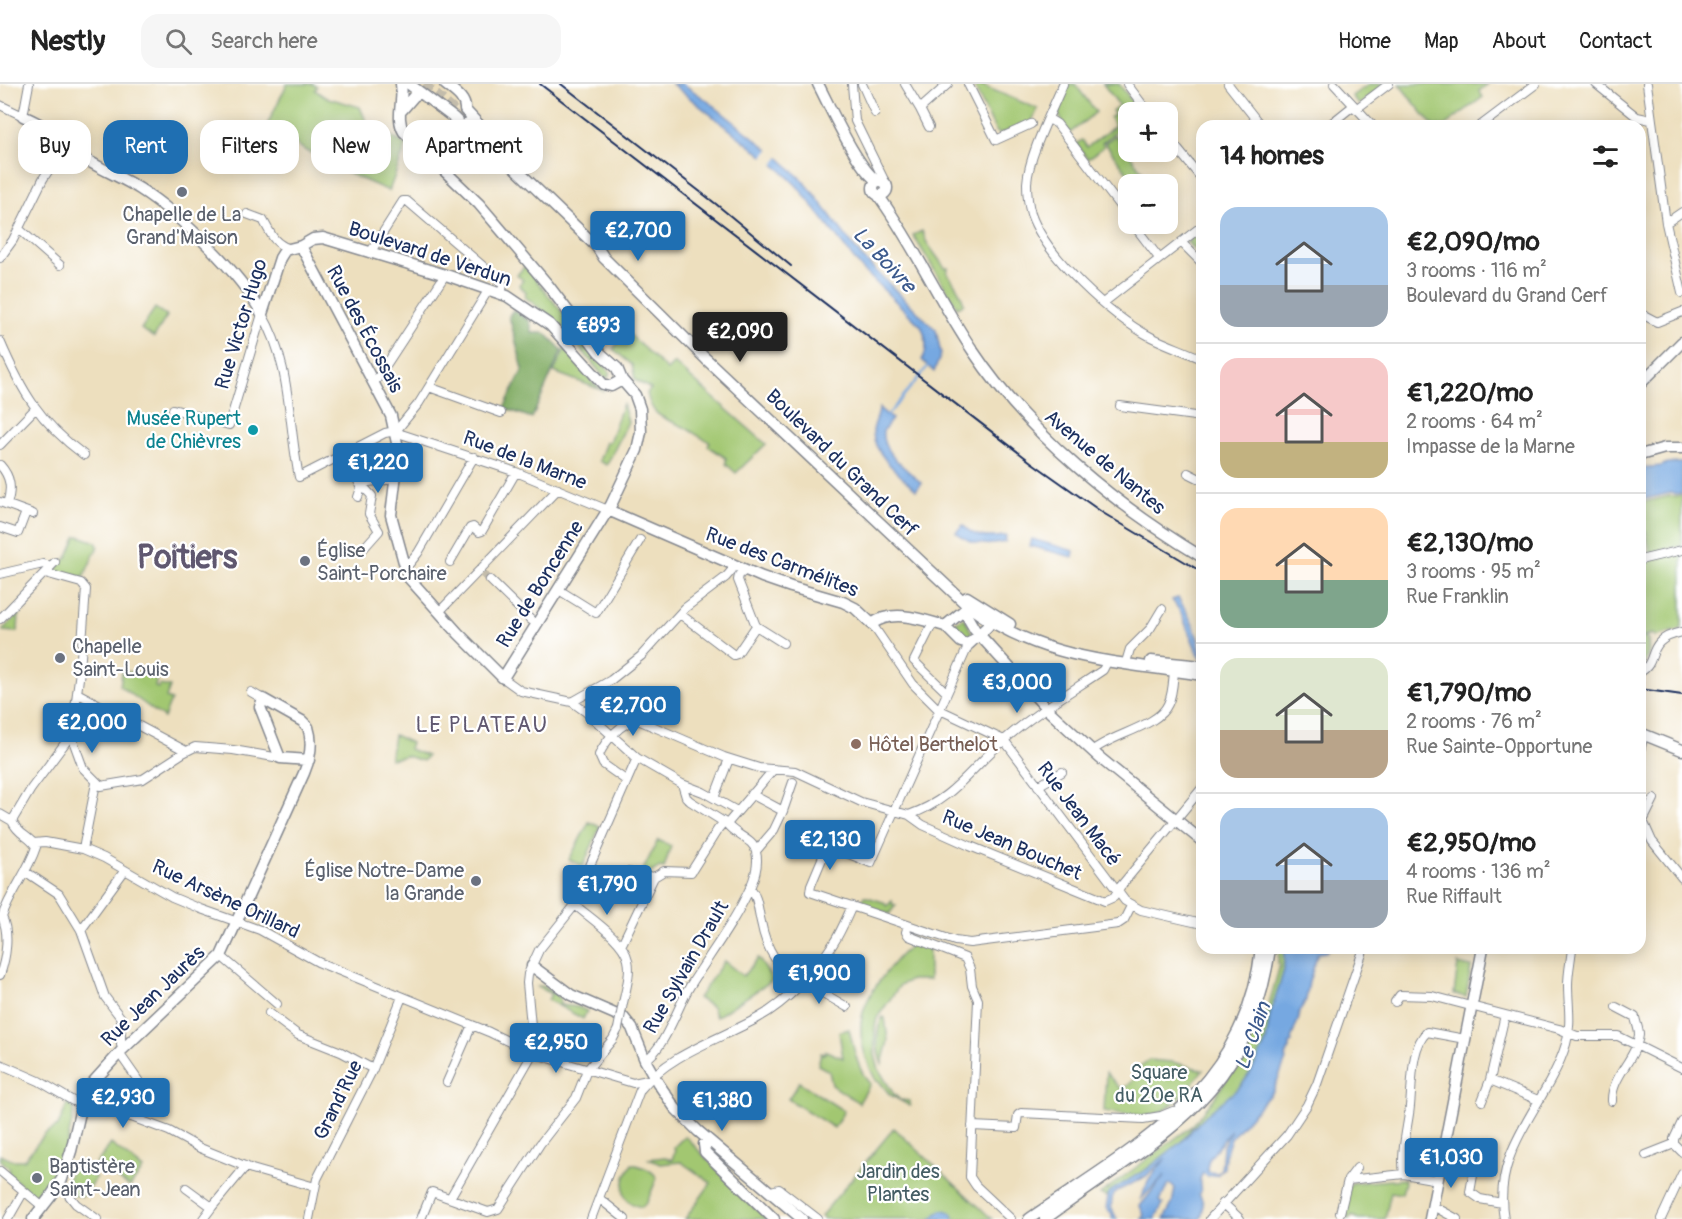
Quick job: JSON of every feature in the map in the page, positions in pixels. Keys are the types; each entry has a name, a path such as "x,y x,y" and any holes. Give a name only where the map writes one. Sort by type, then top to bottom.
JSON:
{"street":[{"path":"23,116 29,84"},
{"name":"Rue de Boncenne","path":"401,84 400,123 404,132 479,204 587,333 619,362 624,372 622,380 638,402 641,432 638,450 608,510 502,678"},
{"name":"Boulevard du Grand Cerf","path":"409,84 454,118 551,211 574,225"},
{"name":"Boulevard du Grand Cerf","path":"445,84 463,100 465,110 564,208 574,225"},
{"name":"Avenue de Nantes","path":"811,84 830,117 847,140"},
{"name":"Avenue de Nantes","path":"818,84 847,140 863,167 880,188 901,230 973,352 1020,412 1050,443 1079,468 1162,532 1196,553"},
{"path":"852,84 855,121 880,188"},
{"path":"862,84 875,113"},
{"path":"905,84 929,127"},
{"path":"920,109 948,84"},
{"path":"968,84 996,140 1031,124"},
{"path":"1063,84 1029,173 1027,193 1030,212 1043,237 1055,253 1103,303 1150,337 1196,356"},
{"path":"1127,84 1140,102"},
{"path":"1228,84 1256,120"},
{"path":"1334,84 1367,120"},
{"path":"1337,120 1389,84"},
{"path":"1488,120 1536,84"},
{"path":"1596,84 1637,117 1651,120"},
{"path":"1647,84 1666,223 1682,293"},
{"path":"402,110 414,96 421,93"},
{"path":"0,105 30,120"},
{"path":"454,118 460,116 465,110"},
{"path":"1049,119 1057,124 1118,204"},
{"path":"1178,149 1196,171"},
{"path":"91,161 140,189 167,208 196,235 257,305 276,343 286,383 299,477 387,432 396,431"},
{"path":"0,258 19,229 47,174"},
{"name":"Boulevard du Grand Cerf","path":"521,174 597,247 608,252 737,380 920,555 968,606 993,619"},
{"path":"370,253 394,213 403,201 407,201 498,279 503,285 501,294"},
{"path":"1666,223 1682,212"},
{"path":"247,214 263,220 269,234 284,246"},
{"path":"19,229 60,265"},
{"path":"1103,303 1196,231"},
{"path":"1141,234 1159,258"},
{"name":"Boulevard de Verdun","path":"301,246 313,239 324,238 501,294 538,315 561,335 603,384 611,386 622,380"},
{"path":"1181,242 1196,257"},
{"name":"Rue Victor Hugo","path":"173,409 229,425 284,246 301,246"},
{"name":"Rue des Écossais","path":"301,246 391,416 396,431"},
{"path":"373,383 445,275"},
{"path":"489,289 429,387 396,431 396,479 392,515 406,573 439,612 502,678 521,691 572,702 637,758 737,812"},
{"path":"1646,316 1657,322 1682,312"},
{"path":"0,341 24,393 60,435 84,455"},
{"path":"1646,378 1682,342"},
{"path":"429,387 501,413"},
{"path":"1120,405 1196,416"},
{"path":"0,445 36,409"},
{"name":"Rue de la Marne","path":"396,431 516,472 608,510"},
{"path":"1646,453 1665,448 1682,448"},
{"path":"347,451 360,484 372,496 369,514 378,531 363,549"},
{"path":"406,573 474,457"},
{"path":"0,465 10,483 3,503 30,513 18,533 0,527"},
{"path":"450,562 470,528 482,531 516,472"},
{"path":"1188,473 1196,477"},
{"path":"360,484 396,479"},
{"path":"358,497 360,484"},
{"path":"439,612 481,572 558,489"},
{"name":"Rue des Carmélites","path":"608,510 746,570 855,608 872,624 913,684 938,709 1004,740"},
{"path":"559,590 596,613 640,540"},
{"path":"1646,559 1682,550"},
{"path":"572,702 611,680 641,656 685,608 726,577 732,570 732,563"},
{"path":"0,574 44,564 85,585 86,591 71,735 21,804 12,821"},
{"path":"0,619 50,567"},
{"path":"746,570 739,575 738,581 756,626 783,643"},
{"path":"490,580 531,620"},
{"path":"945,626 968,606 980,634 1046,707 1092,751 1196,836"},
{"path":"1127,659 1130,649 1150,629 1162,609"},
{"path":"680,614 734,654 737,654 756,626"},
{"path":"872,624 884,618 902,616 945,626 961,642 969,644"},
{"path":"993,619 969,644 871,863 830,846 826,848 810,891 908,926 955,941 970,943 1106,925 1123,921 1131,906 1196,922"},
{"path":"993,619 1075,650 1127,659 1196,665"},
{"path":"993,619 1018,636 1053,649 1107,663 1196,674"},
{"path":"933,623 914,661 946,692"},
{"path":"1646,668 1659,642 1670,634 1682,632"},
{"path":"909,816 942,800 1004,740 1046,707 1103,670 1107,663"},
{"path":"1092,751 1114,737 1160,715 1170,700 1174,671"},
{"path":"71,735 83,768 96,783 106,786 143,779 186,751 198,747 309,760 308,727 302,721 251,692"},
{"path":"77,693 186,751"},
{"path":"263,699 261,707 280,758"},
{"name":"Rue Jean Bouchet","path":"613,735 629,722 638,720 729,759 759,768 795,771 861,802 909,816 923,825 970,846 1102,900 1109,900 1117,892"},
{"path":"613,735 604,744 599,755 600,760 611,771 627,781"},
{"path":"1646,735 1682,750"},
{"name":"Rue Jean Macé","path":"1004,740 1117,892 1131,906"},
{"path":"450,1198 532,1053 527,983 532,966 539,950 575,905 637,758"},
{"path":"714,798 729,759"},
{"name":"Rue Jean Jaurès","path":"33,1219 59,1183 71,1151 85,1091 121,1051 221,956 309,760"},
{"path":"621,946 654,877 664,871 691,872 718,829 737,812 774,769"},
{"path":"1038,786 1062,772"},
{"path":"756,851 774,830 793,782"},
{"path":"83,849 96,783"},
{"path":"682,784 686,797 690,801 726,823 756,851 756,870 750,887 755,894 770,952 782,968 801,982 847,1007"},
{"path":"751,794 783,811"},
{"path":"1117,892 1196,795"},
{"path":"1646,815 1654,800"},
{"path":"0,813 12,821 22,836 35,847 26,872 2,917 5,922 6,952 0,975"},
{"path":"1646,832 1682,878"},
{"name":"Rue Arsène Orillard","path":"35,847 45,842 83,849 172,897 238,921 402,997 472,1025 532,1053 633,1083 651,1078"},
{"path":"81,930 125,870"},
{"path":"26,872 59,894 81,930 105,997 121,1018 121,1051 140,1083 134,1118"},
{"path":"585,877 627,872 654,877"},
{"name":"Rue Sylvain Drault","path":"645,1060 656,1052 689,989 750,887"},
{"path":"421,1219 428,1197 432,1192 488,1212 498,1209 540,1144 576,1098 587,1070 613,1039 618,1029 629,967 626,954 621,946 575,905"},
{"path":"591,1219 640,1090 651,1078 696,1049 763,1015 788,996 833,944 852,906"},
{"path":"908,926 906,932 908,935 961,954 968,962 972,986 978,1000 970,1172 972,1182 1011,1219"},
{"path":"1029,1219 1154,1132 1187,1104 1214,1071 1242,1027 1254,990 1260,954"},
{"path":"1045,1219 1164,1135 1197,1106 1211,1090 1240,1047 1252,1024 1263,987 1269,954"},
{"path":"1210,1219 1274,1151 1307,1105 1317,1084 1362,954"},
{"path":"1430,1219 1482,954"},
{"path":"1504,1219 1502,1203 1505,1176 1514,1145 1557,1067 1568,1033 1568,983 1571,954"},
{"path":"221,956 277,1004"},
{"path":"532,966 571,995 624,1018 632,1028 651,1078 674,1115 704,1144 795,1219"},
{"path":"1395,1002 1400,995 1432,996 1581,1036 1618,1036 1682,1068"},
{"name":"Grand'Rue","path":"309,1219 317,1179 373,1069 402,997"},
{"path":"1612,1101 1613,1090 1639,1034 1635,1017 1616,1007"},
{"path":"269,1013 298,1035 341,1052 373,1069"},
{"path":"1482,1101 1490,1080 1505,1015"},
{"path":"447,1082 472,1025"},
{"path":"1404,1174 1404,1141 1412,1077 1422,1037 1427,1032 1465,1039"},
{"path":"0,1064 39,1081 73,1101 134,1118 173,1133 200,1149 278,1178 315,1187"},
{"path":"651,1078 690,1123 802,1219"},
{"path":"1490,1080 1538,1100"},
{"path":"972,1126 1015,1128 1020,1113 1143,1119 1161,1116 1187,1104"},
{"path":"1143,1119 1148,1122 1154,1132"},
{"path":"1682,1122 1674,1139 1674,1144 1682,1152"},
{"path":"1479,1142 1470,1192 1480,1199 1502,1203"},
{"path":"704,1144 705,1152 774,1219"},
{"path":"1646,1155 1674,1144"},
{"path":"203,1219 246,1166"},
{"path":"1340,1213 1348,1180 1357,1168"},
{"path":"0,1171 43,1208"},
{"path":"1348,1180 1404,1174 1438,1180"},
{"path":"1661,1219 1682,1174"},
{"path":"59,1183 76,1204 97,1219"},
{"path":"186,1188 212,1206"},
{"path":"771,1191 779,1189 818,1219"},
{"path":"8,1219 24,1191"},
{"path":"600,1199 625,1219"},
{"path":"1223,1203 1240,1218"},
{"path":"1433,1206 1457,1219"}],"green space":[{"path":"287,84 313,84 317,87 315,90 325,97 360,107 366,120 311,120 311,153 299,146 299,120 270,120"},
{"path":"973,84 979,84 1038,109 1031,123 999,134"},
{"path":"1068,84 1075,84 1096,112 1070,133 1058,109"},
{"path":"1103,84 1119,84 1133,102 1118,104"},
{"path":"1369,84 1386,84 1359,105 1352,96"},
{"path":"1399,84 1488,84 1479,91 1483,97 1452,120 1428,120"},
{"path":"1118,106 1118,129 1102,143 1104,146 1088,159 1076,144 1082,140 1087,147 1115,126 1110,118 1115,114 1112,111"},
{"path":"1115,135 1118,139 1118,160 1105,143"},
{"path":"391,137 403,143 403,153 389,191 350,174 391,174"},
{"path":"1119,162 1135,162 1142,171 1138,174 1128,174"},
{"path":"922,231 927,243 945,268 948,268 947,273 964,304 957,307 913,235"},
{"path":"1196,235 1196,252 1187,242"},
{"path":"525,266 610,372 608,378 604,377 555,320 525,297 526,292 519,285 523,280 517,275"},
{"path":"155,308 167,316 154,337 141,329"},
{"path":"513,310 530,321 532,333 545,333 562,350 532,418 504,408 523,369 509,316"},
{"path":"629,334 667,370 674,363 766,444 736,473 726,464 726,458 708,446 710,442 655,412 647,393 651,389 635,380 632,365 613,349 625,335"},
{"path":"565,348 593,383 604,391 554,372"},
{"path":"623,404 628,422 607,465 599,461 606,442 609,442"},
{"path":"1670,496 1682,496 1682,546 1650,553 1646,531 1646,502"},
{"path":"76,537 96,542 98,546 83,578 55,571 68,556"},
{"path":"1682,551 1682,629 1655,637 1654,634 1646,636 1646,560"},
{"path":"19,614 18,630 16,632 3,631 3,629"},
{"path":"962,618 965,619 973,636 965,640 953,628 954,624"},
{"path":"1646,637 1648,650 1646,659"},
{"path":"122,672 158,672 155,687 159,688 160,685 170,687 166,698 171,700 164,718 120,686"},
{"path":"394,735 411,743 409,749 427,756 423,761 406,756 390,759"},
{"path":"589,822 600,827 583,866 569,860"},
{"path":"658,840 671,846 664,868 642,872"},
{"path":"864,896 883,902 887,906 892,901 893,905 896,905 889,914 861,904"},
{"path":"914,942 929,947 929,980 911,980 900,985 877,1018 875,1027 875,1055 879,1070 893,1093 900,1100 910,1101 910,1106 890,1095 879,1081 876,1081 863,1045 861,1030 862,1016 874,989 897,959"},
{"path":"1279,954 1284,954 1285,969 1270,1015 1266,1042 1241,1086 1192,1128 1181,1142 1147,1169 1109,1192 1108,1197 1100,1194 1192,1126 1213,1100 1257,1033 1267,1011 1280,965"},
{"path":"758,958 773,980 716,1017 712,1007 698,998 724,961 743,976"},
{"path":"1458,964 1471,967 1466,997 1454,994"},
{"path":"543,986 560,998 560,1005 578,1007 587,1011 583,1019 548,1000 551,994 538,987"},
{"path":"883,1017 888,1041 882,1064 877,1040"},
{"path":"849,1029 859,1065 870,1084 859,1103 832,1085 829,1071 818,1065 821,1053 824,1054 826,1051 843,1058 839,1032"},
{"name":"Square du 20e RA","path":"1149,1060 1172,1062 1203,1070 1173,1104 1159,1113 1140,1116 1104,1111 1106,1073 1120,1088 1124,1088 1139,1075 1139,1067"},
{"path":"799,1082 844,1111 834,1128 788,1099"},
{"path":"68,1103 74,1109 63,1158 53,1183 38,1199 13,1178 8,1172 10,1169 0,1159 0,1155 12,1160 24,1160 45,1134 58,1126"},
{"name":"Jardin des Plantes","path":"894,1128 992,1219 824,1219 821,1216"},
{"path":"685,1136 767,1219 685,1219 711,1183 681,1162 660,1164 649,1159 665,1157 672,1160 675,1150 673,1148"},
{"path":"111,1144 143,1169 130,1187 96,1164"},
{"path":"632,1164 649,1170 657,1178 647,1202 642,1207 634,1205 625,1196 625,1177"},
{"path":"82,1167 96,1178 83,1196 71,1195 64,1187 72,1168 78,1171"},
{"path":"1404,1179 1402,1194 1391,1192 1385,1219 1358,1219 1352,1215 1349,1219 1343,1214 1349,1186 1352,1183"}],"water":[{"name":"La Boivre","path":"672,84 683,84 705,99 782,160 808,186 861,256 936,330 941,354 934,372 922,360 926,352 926,343 921,326 861,268 797,186 782,171"},
{"path":"879,408 892,419 883,431 886,446 896,460 921,483 916,490 889,464 874,440 873,432"},
{"path":"1667,463 1682,463 1682,494 1670,493 1646,499 1646,467"},
{"path":"963,525 977,535 1006,536 1005,542 985,544 967,540 956,532"},
{"path":"1032,539 1074,551 1073,557 1030,546"},
{"path":"1178,598 1187,613 1196,634 1196,649 1180,611 1172,600"},
{"path":"1284,954 1318,954 1306,1000 1299,1012 1292,1042 1289,1044 1286,1060 1273,1091 1231,1138 1224,1168 1217,1175 1207,1176 1203,1173 1201,1175 1199,1194 1203,1209 1200,1219 1164,1219 1172,1204 1175,1188 1171,1184 1168,1185 1160,1201 1163,1204 1155,1219 1141,1219 1144,1215 1140,1206 1165,1175 1140,1200 1149,1180 1166,1158 1145,1177 1113,1193 1111,1207 1117,1219 1112,1219 1112,1214 1106,1208 1109,1192 1147,1169 1181,1142 1205,1116 1241,1086 1266,1042 1270,1015 1284,970","holes":["1231,1130 1223,1146 1221,1170 1218,1173 1208,1172 1209,1159"]},
{"path":"941,1210 950,1212 954,1219 931,1219"}],"pier":[{"path":"771,147 781,155 772,167 762,158"}],"waterway":[{"name":"La Boivre","path":"887,416 929,365"}],"tunnel":[{"path":"424,84 465,120"},
{"path":"483,574 490,580"}],"railway":[{"path":"540,84 1031,462 1103,513 1196,568"},
{"path":"561,84 716,204 791,266"},
{"path":"1646,690 1682,695"}],"place":[{"name":"Chapelle de La Grand'Maison","path":"182,192"},
{"name":"Musée Rupert de Chièvres","path":"253,430"},
{"name":"Église Saint-Porchaire","path":"305,561"},
{"name":"Chapelle Saint-Louis","path":"60,658"},
{"name":"Hôtel Berthelot","path":"856,744"},
{"name":"Église Notre-Dame la Grande","path":"476,881"},
{"name":"Baptistère Saint-Jean","path":"37,1178"}],"district":[{"name":"Poitiers","path":"187,558"},
{"name":"LE PLATEAU","path":"482,725"}],"water label":[{"name":"Le Clain","path":"1253,1036"}]}
